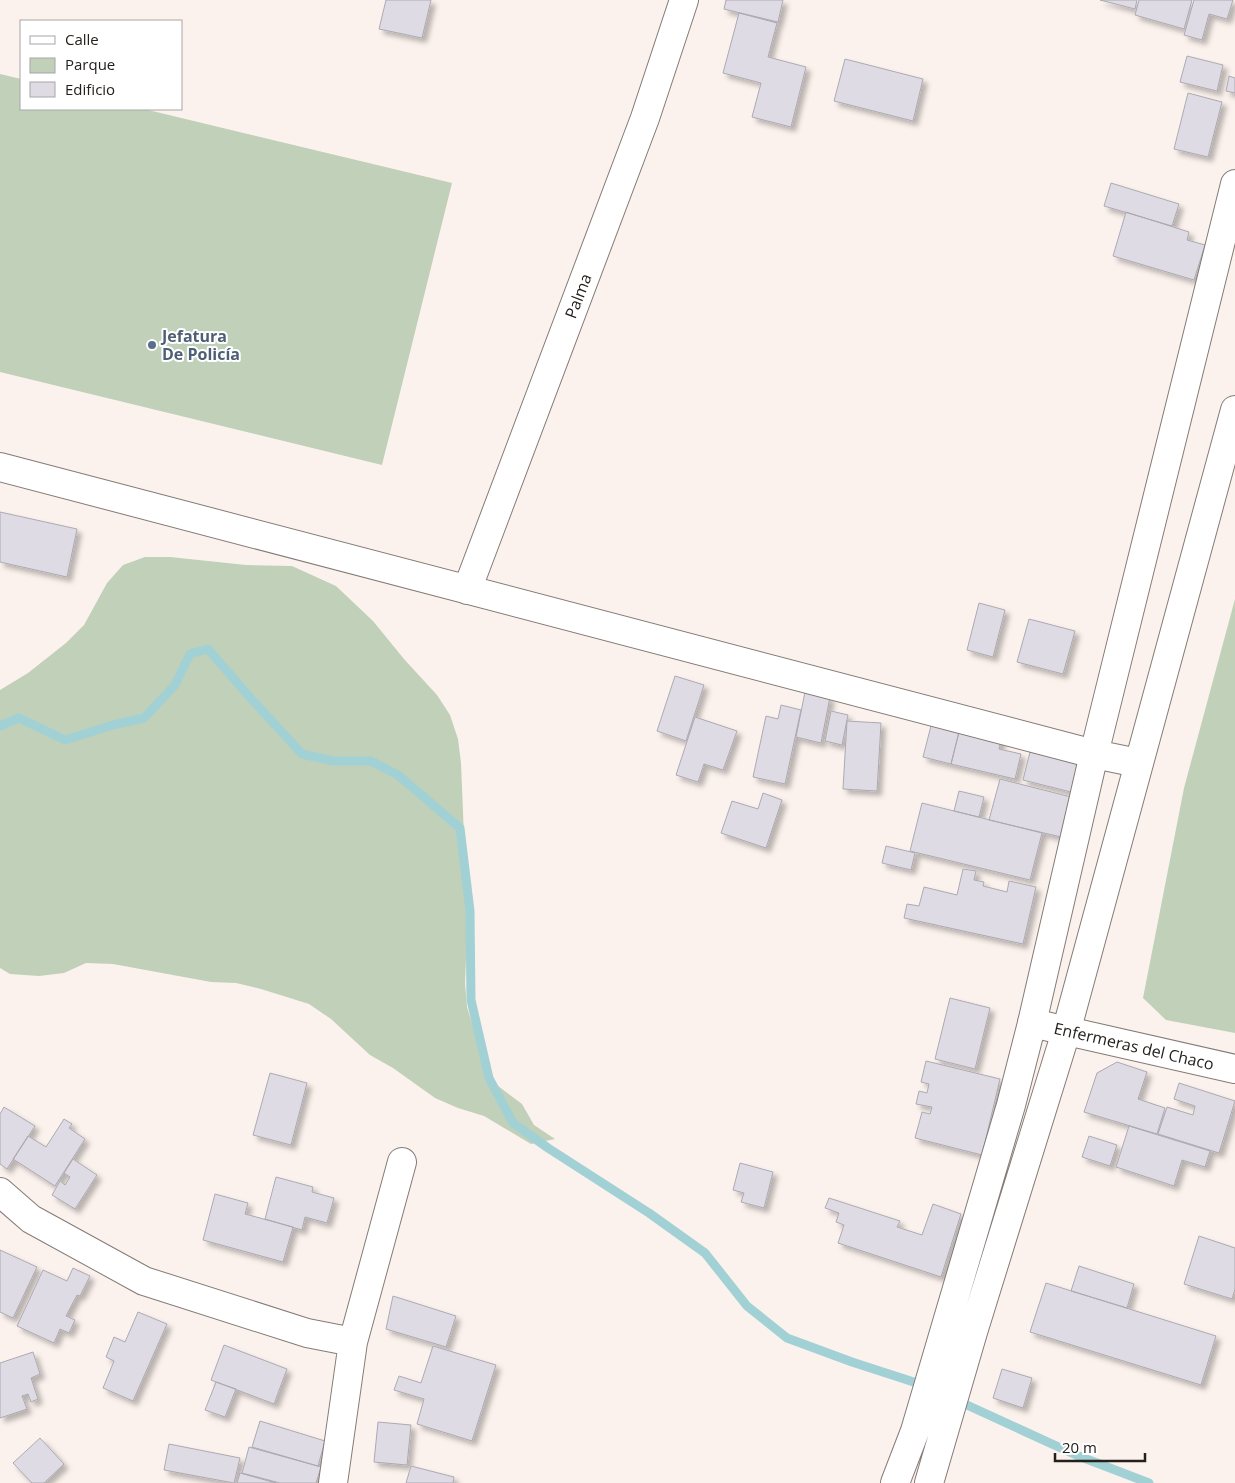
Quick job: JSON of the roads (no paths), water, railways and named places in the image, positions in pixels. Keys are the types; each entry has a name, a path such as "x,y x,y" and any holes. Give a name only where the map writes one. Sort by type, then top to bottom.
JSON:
{"street":[{"name":"Palma","path":"467,590 645,118 684,0"},
{"path":"896,1483 915,1431 943,1340 1011,1104 1032,1023 1094,754 1235,184"},
{"path":"929,1483 973,1332 1066,1032 1235,410"},
{"path":"0,468 1138,764"},
{"name":"Enfermeras del Chaco","path":"1032,1023 1235,1069"},
{"path":"333,1483 352,1342 402,1162"},
{"path":"0,1192 31,1219 144,1281 307,1333 352,1342"}],"waterway":[{"path":"0,726 19,718 65,740 113,725 144,718 175,685 190,654 208,649 302,754 333,761 371,761 398,775 460,828 470,911 471,1000 489,1078 513,1123 548,1148 649,1213 705,1253 747,1306 787,1338 926,1386"},
{"path":"956,1400 1076,1455 1149,1483"}],"place":[{"name":"Jefatura De Policía","path":"152,345"}]}
